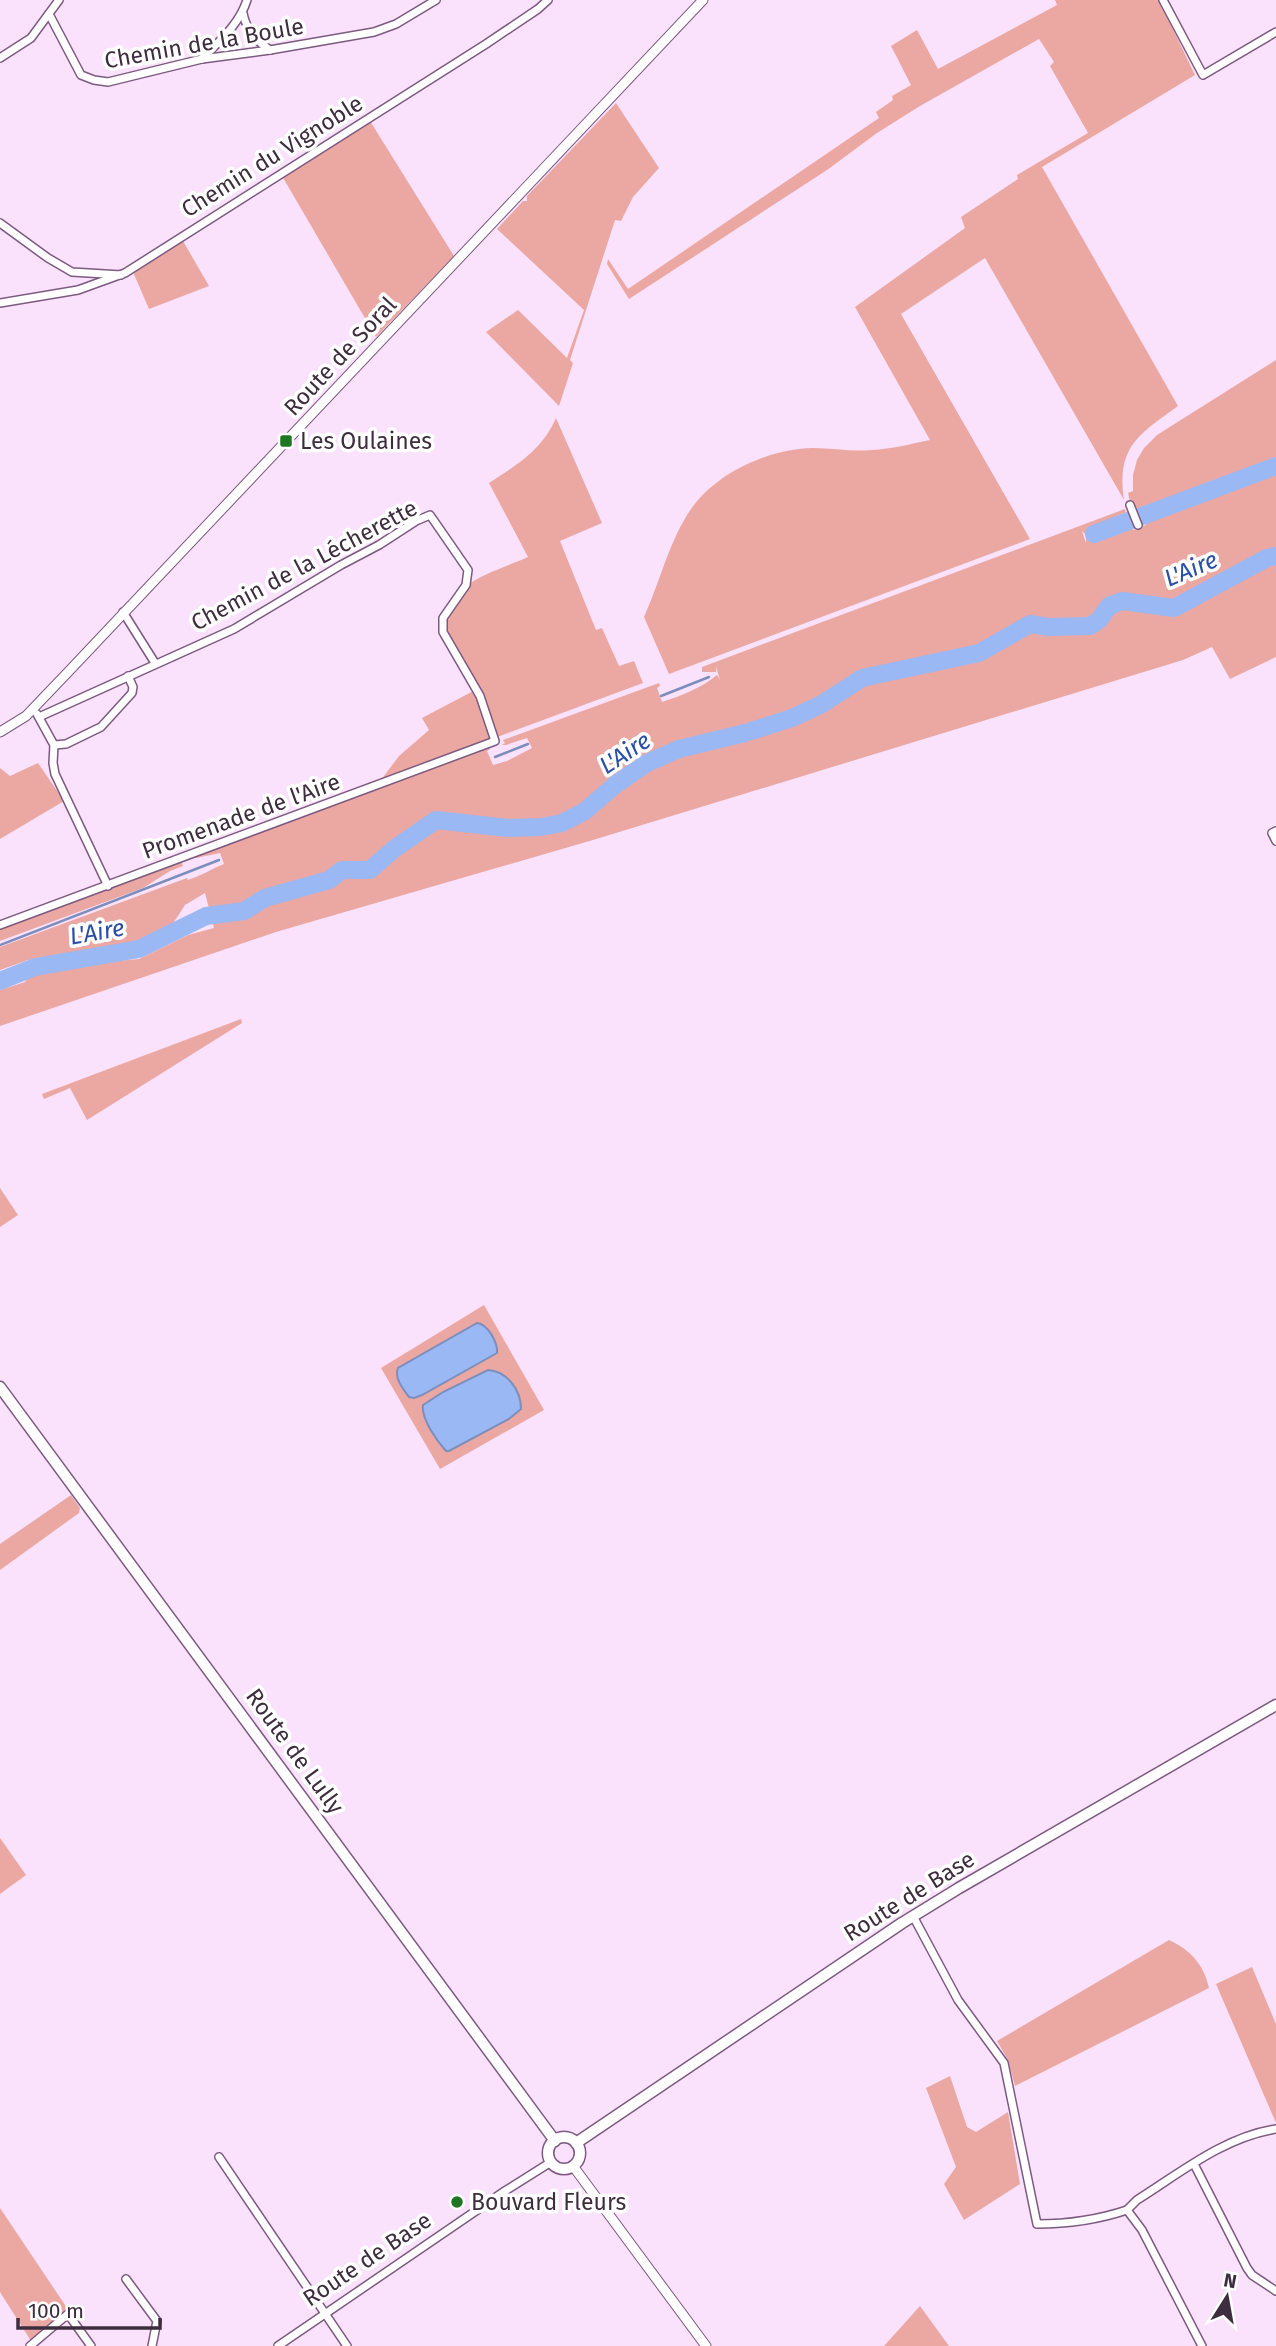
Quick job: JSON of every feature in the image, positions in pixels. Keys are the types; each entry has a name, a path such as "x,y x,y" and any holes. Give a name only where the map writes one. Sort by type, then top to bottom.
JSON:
{"main road":[{"name":"Route de Lully","path":"0,1387 555,2141"},
{"name":"Route de Base","path":"576,2143 913,1916 1276,1705"},
{"path":"566,2138 576,2143 580,2153 573,2166 563,2169 551,2162 549,2152 555,2141 566,2138"}],"street":[{"path":"0,58 31,38 59,0"},
{"path":"202,59 243,13 247,0"},
{"name":"Chemin de la Boule","path":"49,14 81,75 108,82 202,59 270,50 387,28 423,10 436,0"},
{"name":"Chemin du Vignoble","path":"0,303 78,290 122,275 486,44 548,0"},
{"name":"Route de Soral","path":"0,732 36,713 123,612 703,0"},
{"path":"1163,0 1203,75 1276,32"},
{"path":"243,13 244,22 254,38 270,50"},
{"path":"0,223 72,272 122,275"},
{"path":"1131,508 1138,525"},
{"name":"Chemin de la Lécherette","path":"36,713 234,629 430,515 468,570 466,585 443,618 443,632 480,696 495,741"},
{"path":"123,612 155,663"},
{"path":"54,745 66,744 101,727 133,690 128,676"},
{"path":"36,713 54,745 52,763 55,774 108,886"},
{"name":"Promenade de l'Aire","path":"0,925 495,741"},
{"path":"1274,832 1276,841"},
{"path":"913,1916 958,2000 1004,2063 1037,2224 1055,2225 1107,2217 1127,2210 1137,2200 1235,2141 1276,2129"},
{"path":"219,2157 348,2346"},
{"name":"Route de Base","path":"278,2346 505,2190 551,2162"},
{"path":"1194,2164 1247,2268 1252,2275 1276,2291"},
{"path":"573,2166 706,2346"},
{"path":"1127,2210 1142,2230 1202,2346"},
{"path":"125,2279 157,2321 152,2346"},
{"path":"30,2346 68,2314 91,2346"}],"shaded area":[{"path":"1055,0 1159,0 1195,75 1042,167 1178,406 1142,434 1127,454 1122,482 1124,500 985,258 901,314 1030,539 669,674 644,617 671,548 691,509 715,484 729,474 745,465 779,453 813,448 857,451 930,440 855,307 965,228 961,217 1018,179 1017,175 1088,133 1050,66 1054,62 1039,39 877,133 827,170 629,299 607,264 608,259 628,289 879,118 876,112 893,100 892,96 911,85 891,46 917,30 938,69 1057,5"},
{"path":"616,103 659,168 633,197 621,221 615,220 570,360 573,363 559,406 486,332 518,310 567,358 584,310 497,229 523,201 527,201 527,196"},
{"path":"370,121 454,256 376,337 282,176"},
{"path":"183,241 209,286 149,309 133,272"},
{"path":"1276,360 1276,457 1132,511 1128,493 1133,491 1133,475 1144,448 1157,435"},
{"path":"556,418 602,523 560,541 596,630 602,628 619,666 634,661 643,683 381,780 399,756 429,730 422,718 479,688 447,632 448,620 458,599 471,583 528,557 489,483 536,448"},
{"path":"1276,474 1276,657 1230,679 1212,647 1183,660 593,840 276,932 0,1026 0,990 25,982 28,978 48,970 139,959 188,935 214,928 205,893 185,905 172,925 134,943 28,960 0,970 0,947 187,878 188,880 224,864 220,853 196,858 195,856 489,746 487,751 493,765 507,761 532,748 527,738 506,745 502,745 505,743 503,740 659,683 657,688 662,702 677,697 717,675 720,680 716,667 716,672 702,672 702,667 1125,509 1126,513 1121,514 1122,518 1090,529 1085,534 1082,531 1086,543 1086,538 1094,539 1125,526 1126,530 1133,530 1146,525 1145,521"},
{"path":"38,763 64,801 0,839 0,768 10,776"},
{"path":"181,861 183,866 143,888 0,941 0,928"},
{"path":"241,1019 242,1023 87,1120 70,1088 44,1099 42,1094"},
{"path":"0,1188 18,1215 0,1227"},
{"path":"484,1305 544,1410 440,1469 381,1368"},
{"path":"71,1495 80,1508 79,1513 0,1570 0,1544"},
{"path":"0,1838 26,1875 0,1894"},
{"path":"1169,1940 1184,1948 1195,1959 1204,1972 1209,1988 1015,2086 1008,2060 997,2041"},
{"path":"1252,1967 1276,2024 1276,2123 1216,1984"},
{"path":"950,2076 967,2127 976,2132 1008,2112 1020,2184 964,2220 944,2184 956,2167 926,2088"},
{"path":"0,2208 69,2311 31,2341 0,2292"},
{"path":"920,2306 949,2346 884,2346"}],"water":[{"path":"477,1323 485,1327 491,1335 497,1353 422,1395 409,1397 398,1379 398,1368"},
{"path":"488,1370 501,1374 512,1383 519,1395 521,1409 509,1419 446,1451 427,1423 423,1405"}],"waterway":[{"path":"1094,534 1276,466"},
{"name":"L'Aire","path":"0,981 35,967 139,949 206,916 244,911 265,898 329,880 342,870 370,870 394,849 436,820 508,828 562,823 585,811 615,785 647,763 679,749 792,718 822,704 862,678 979,653 1030,624 1049,627 1090,626 1099,620 1109,606 1122,601 1174,608 1267,558 1276,556"},
{"path":"661,696 709,677"},
{"path":"495,757 528,744"},
{"path":"0,945 219,860"}],"place":[{"name":"Les Oulaines","path":"286,441"},
{"name":"Bouvard Fleurs","path":"457,2202"}]}
